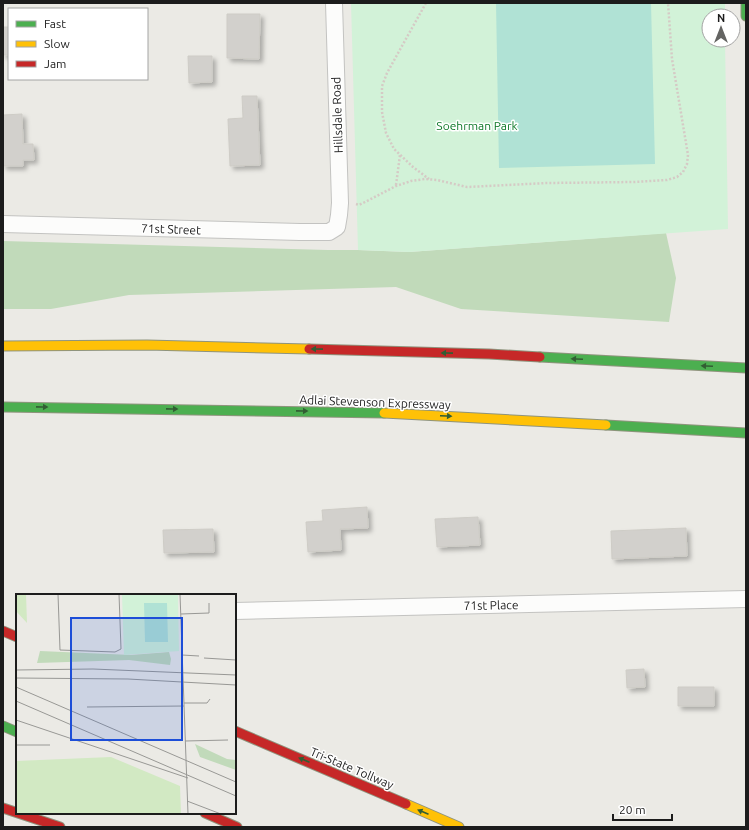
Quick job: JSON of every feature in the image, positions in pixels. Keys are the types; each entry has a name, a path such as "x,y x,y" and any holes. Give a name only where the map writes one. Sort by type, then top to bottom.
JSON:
{"main road":[{"path":"746,3 746,16"},
{"path":"3,346 147,345 489,354 746,368"},
{"name":"Adlai Stevenson Expressway","path":"3,407 389,413 746,433"},
{"path":"3,631 16,637"},
{"path":"3,726 16,732"},
{"name":"Tri-State Tollway","path":"236,731 459,827"},
{"path":"3,808 16,812"},
{"path":"21,814 60,827"},
{"path":"207,814 237,827"}],"street":[{"name":"Hillsdale Road","path":"334,3 340,203 337,227"},
{"name":"71st Street","path":"3,224 300,232 329,232 337,227"},
{"name":"71st Place","path":"236,611 746,599"}],"path":[{"path":"426,3 387,73 382,86 382,112 386,132 394,149 413,167 430,180"},
{"path":"340,203 359,204 396,186 411,181 437,180 467,187 540,183 634,182 667,180 677,177 683,172 687,164 688,155 672,59 668,3"},
{"path":"396,186 400,154"}],"green space":[{"name":"Soehrman Park","path":"351,3 725,3 725,8 701,8 701,48 725,48 728,229 409,252 358,250"},
{"path":"496,3 651,3 655,164 499,168"},
{"path":"666,233 676,278 669,322 461,309 396,287 129,295 51,309 3,309 3,241 409,252"}],"building":[{"path":"227,14 260,14 259,59 227,58"},
{"path":"3,27 8,27 8,55 3,55"},
{"path":"188,56 212,56 212,82 189,83"},
{"path":"242,96 257,96 260,165 230,166 228,119 243,118"},
{"path":"22,114 23,144 33,144 34,160 23,160 23,166 3,166 3,115"},
{"path":"367,507 368,528 340,529 341,550 308,552 306,522 323,521 322,510"},
{"path":"478,517 480,545 437,547 435,519"},
{"path":"686,528 687,556 612,559 611,531"},
{"path":"213,529 214,552 164,553 163,530"},
{"path":"644,669 645,687 627,688 626,670"},
{"path":"678,687 714,687 714,706 678,706"}],"traffic: fast":[{"path":"746,3 746,16"},
{"path":"540,357 746,368"},
{"path":"3,407 384,413"},
{"path":"606,425 746,433"},
{"path":"3,726 16,732"}],"traffic: slow":[{"path":"3,346 147,345 309,349"},
{"path":"384,413 606,425"},
{"path":"406,804 459,827"}],"traffic: jam":[{"path":"309,349 489,354 540,357"},
{"path":"3,631 16,637"},
{"path":"236,731 406,804"},
{"path":"3,808 16,812"},
{"path":"21,814 60,827"},
{"path":"207,814 237,827"}]}
